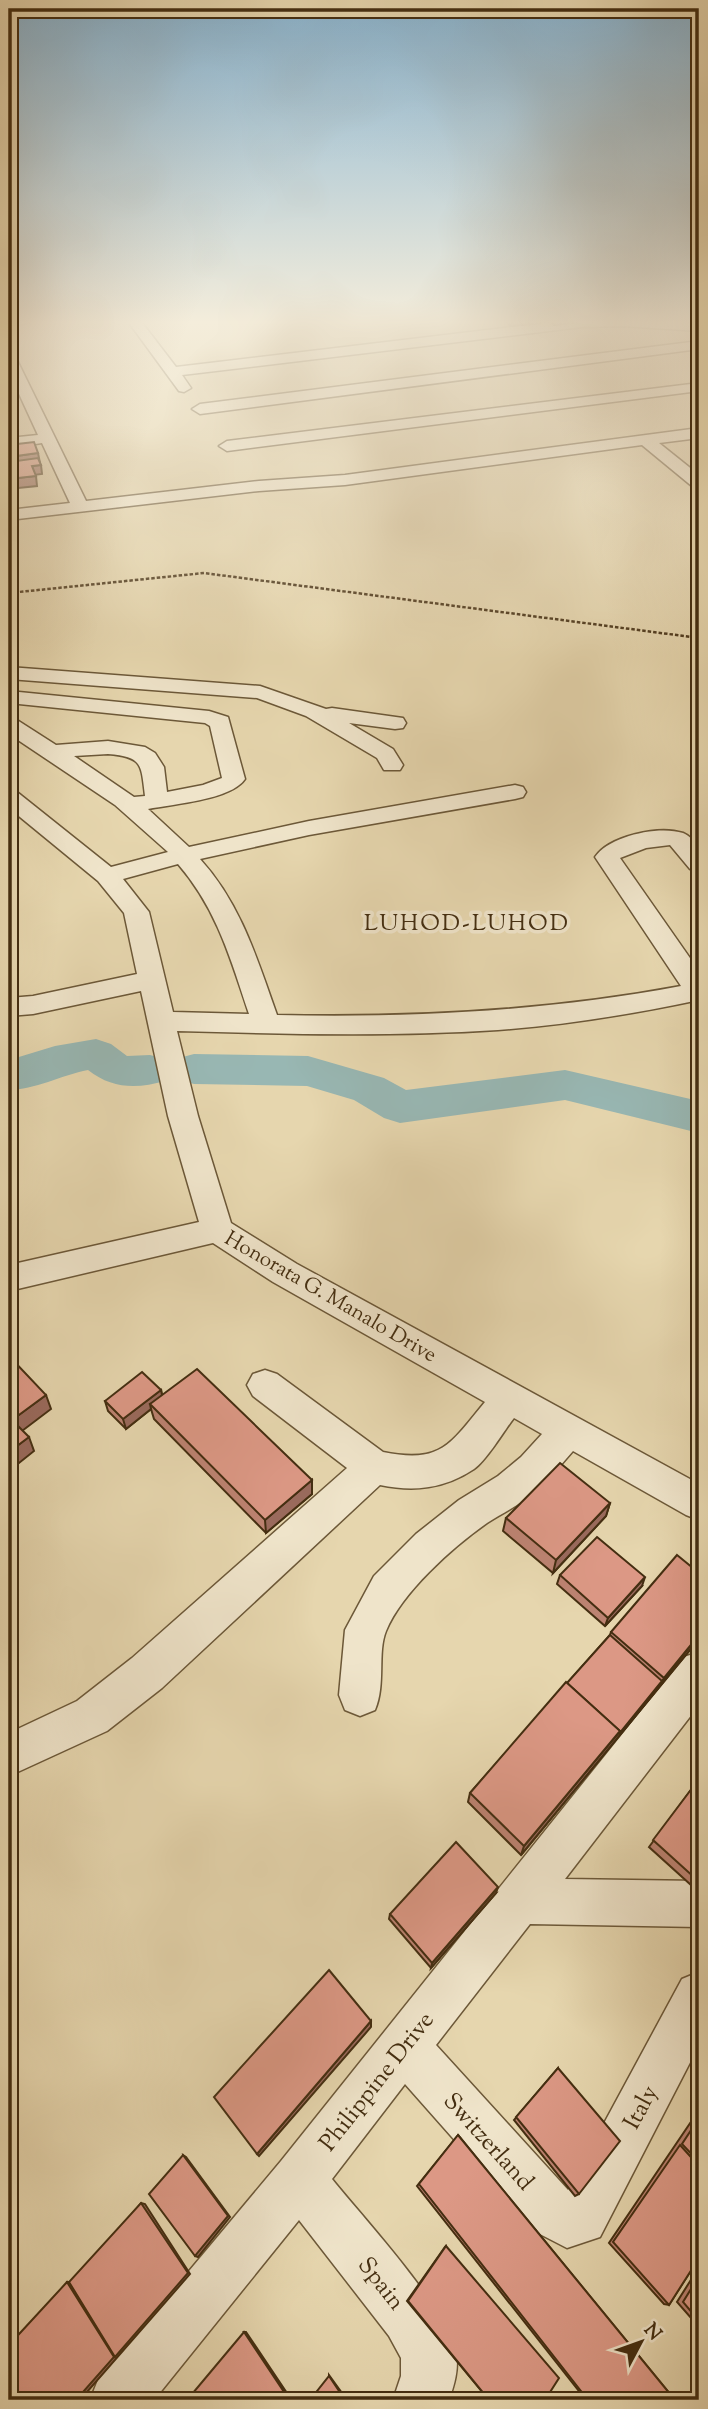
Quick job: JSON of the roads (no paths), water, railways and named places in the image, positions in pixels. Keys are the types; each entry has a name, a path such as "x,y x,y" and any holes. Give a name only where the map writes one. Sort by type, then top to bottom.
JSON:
{"street":[{"path":"45,432 81,508"},
{"path":"218,432 224,441 303,432"},
{"path":"569,432 587,447"},
{"path":"9,515 81,508 255,481 345,480 699,433"},
{"path":"9,443 48,438"},
{"path":"645,440 699,483"},
{"path":"9,673 260,692 314,711 396,723"},
{"path":"9,698 217,719 234,779 232,782 218,789 131,805"},
{"path":"314,711 385,754 392,765"},
{"path":"9,725 131,805 183,854 223,910 266,1024"},
{"path":"53,752 81,747 113,747 141,754 149,759 153,767 157,800"},
{"path":"107,876 183,854 267,835 515,792"},
{"name":"Honorata G. Manalo Drive","path":"9,797 107,876 136,912 183,1116 217,1230 285,1273 699,1503"},
{"path":"161,1021 266,1024 422,1023 547,1016 699,991 607,857 619,849 668,836 681,842 699,864"},
{"path":"9,1007 33,1005 153,979"},
{"path":"9,1278 217,1230"},
{"path":"265,1385 373,1467 426,1473 462,1457 509,1398"},
{"path":"360,1695 365,1630 388,1589 430,1547 472,1512 511,1488 534,1469 568,1431"},
{"path":"9,1755 92,1717 138,1680 373,1467"},
{"name":"Philippine Drive","path":"118,2400 299,2179 699,1672"},
{"path":"519,1901 699,1904"},
{"name":"Italy","path":"581,2218 699,1996"},
{"name":"Switzerland","path":"404,2045 554,2214 567,2222 581,2218"},
{"name":"Spain","path":"299,2179 408,2317 428,2353 429,2376 421,2400"}],"waterway":[{"path":"9,1075 20,1075 55,1061 96,1054 118,1071 150,1070"},
{"path":"194,1069 308,1071 369,1089 400,1107 565,1085 699,1117"}],"district":[{"name":"LUHOD-LUHOD","path":"467,922"}]}
